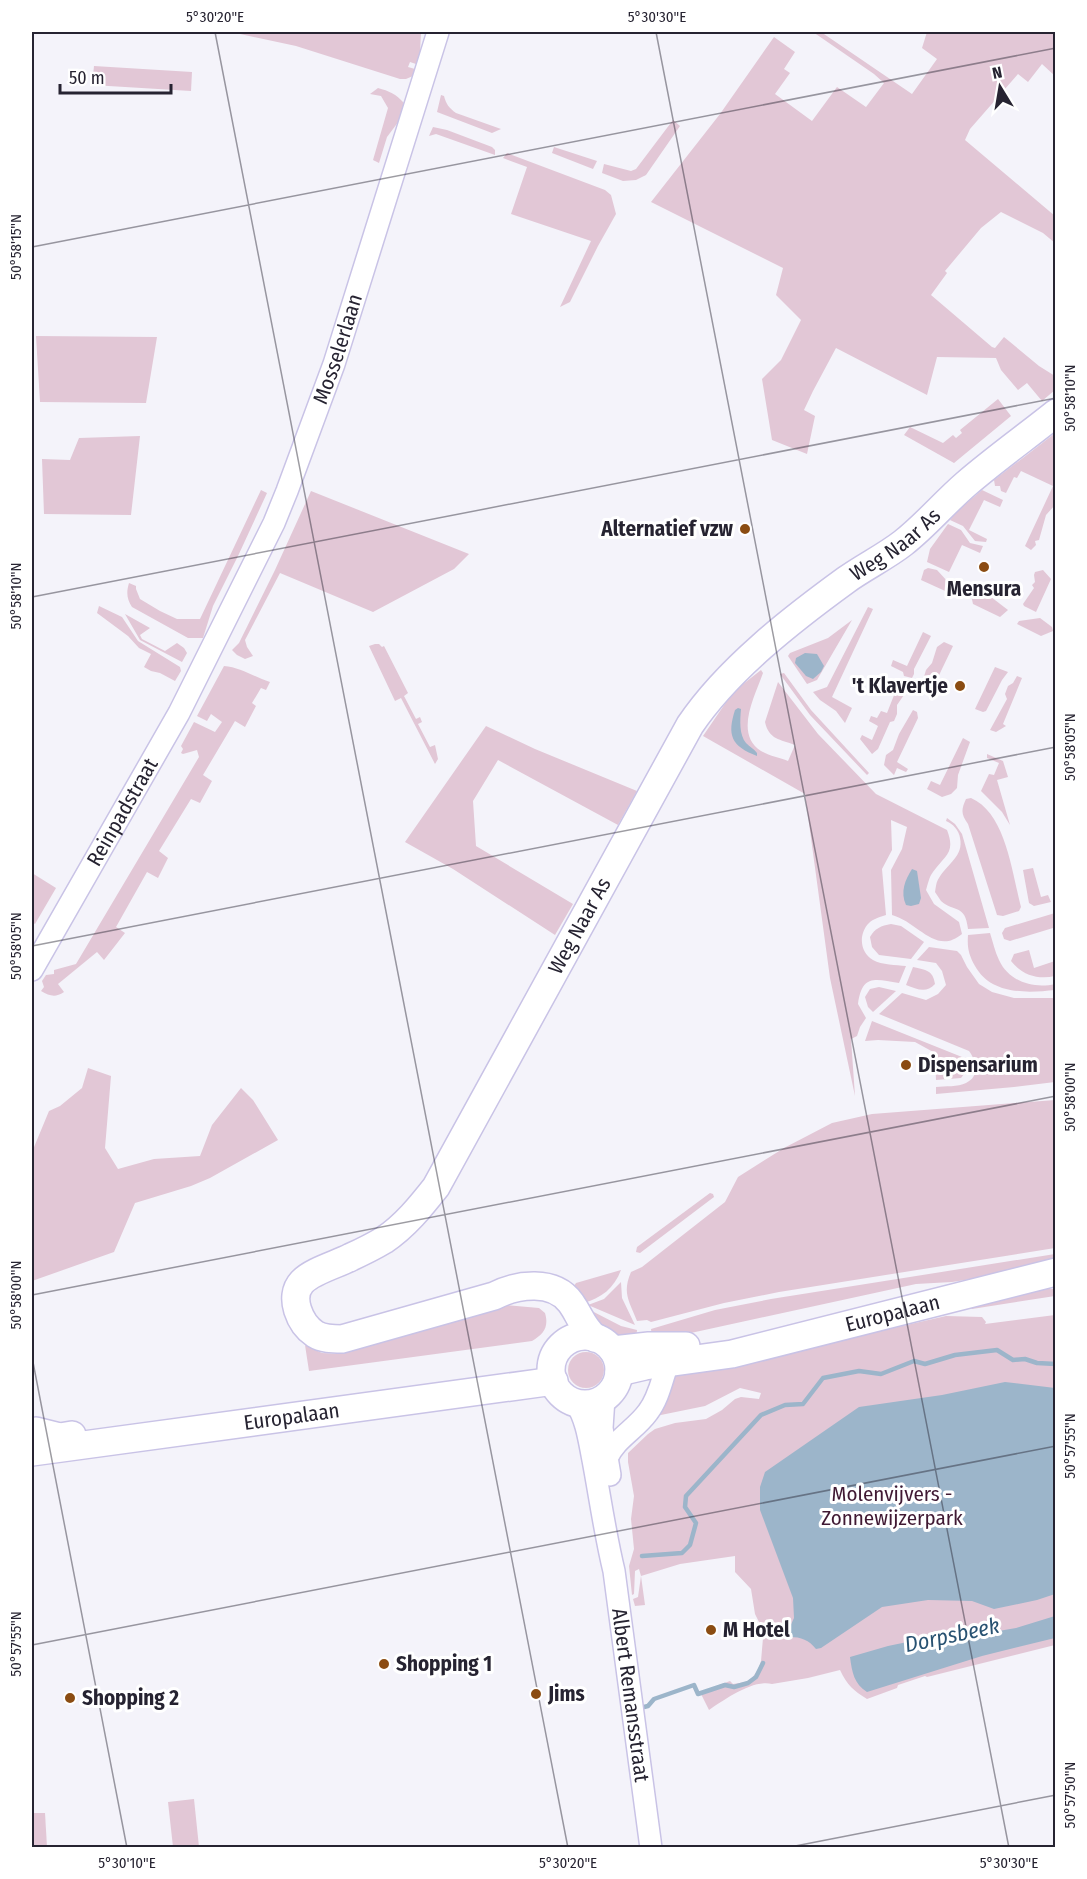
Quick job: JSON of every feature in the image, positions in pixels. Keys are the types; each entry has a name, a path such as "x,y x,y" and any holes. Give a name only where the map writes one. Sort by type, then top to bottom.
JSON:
{"main road":[{"name":"Weg Naar As","path":"609,1353 585,1328 569,1300 544,1287 507,1289 494,1296 342,1339 329,1339 313,1333 297,1309 295,1295 304,1279 385,1239 415,1213 436,1187 690,725 712,694 738,668 814,603 848,579 893,533 921,512 966,484 1056,413"},
{"name":"Europalaan","path":"565,1343 584,1336 609,1353 668,1363 732,1354 1056,1272"},
{"name":"Europalaan","path":"1006,1285 1056,1285"},
{"name":"Weg Naar As","path":"494,1296 540,1296 552,1301 562,1314 565,1343"},
{"name":"Europalaan","path":"609,1353 649,1346 780,1342"},
{"path":"565,1343 554,1358 553,1374 562,1395 576,1403 591,1403 604,1398 612,1391 617,1382 609,1353"},
{"name":"Europalaan","path":"32,1432 60,1437 553,1374"},
{"name":"Europalaan","path":"32,1452 553,1374"}],"street":[{"name":"Mosselerlaan","path":"210,653 274,523 287,491 337,353 438,32"},
{"name":"Reinpadstraat","path":"32,970 179,713 210,653"},
{"path":"607,1458 612,1447 650,1410 668,1363"},
{"name":"Albert Remansstraat","path":"604,1398 602,1428 620,1540 614,1571"},
{"name":"Albert Remansstraat","path":"576,1403 586,1421 614,1571 651,1848"}],"green space":[{"path":"231,32 421,32 420,53 416,64 410,62 408,67 415,69 413,76 400,79 296,46"},
{"path":"813,32 821,32 912,94 937,59 922,48 927,32 1055,32 1055,76 1042,64 1028,82 1018,74 970,129 965,140 1055,216 1055,243 1043,233 1001,212 981,228 945,271 947,273 931,295 992,347 995,348 1004,337 1055,376 1055,390 1042,401 1027,383 1018,390 1001,370 996,358 937,357 927,395 836,348 804,410 815,416 807,454 772,440 762,379 781,360 801,320 776,295 783,268 651,202 720,114 774,37 795,52 784,69 790,73 775,94 812,121 837,87 866,107 884,83"},
{"path":"94,66 192,72 191,91 92,85"},
{"path":"378,88 392,93 404,103 399,121 387,137 379,163 373,160 388,108 381,96 370,94"},
{"path":"441,95 456,113 501,129 492,133 437,112"},
{"path":"673,120 680,126 646,175 636,180 623,181 602,173 604,164 631,171 636,169"},
{"path":"433,127 492,147 495,155 436,134 429,136"},
{"path":"554,147 597,161 593,169 552,153"},
{"path":"507,153 605,190 611,195 616,214 570,302 560,307 591,241 511,214 527,167 503,158"},
{"path":"36,336 157,337 146,403 40,402"},
{"path":"998,399 1011,416 954,463 904,435 910,427 943,443 953,435 956,438 962,433 960,430"},
{"path":"1056,434 1055,505 1046,515 1039,540 1035,541 1036,545 1031,550 1025,546 1053,486 1021,471 1017,478 1014,477 1006,493 1001,491 1000,486 995,486 994,480"},
{"path":"140,436 131,515 44,514 42,459 70,460 79,438"},
{"path":"261,490 267,493 213,606 203,638 188,638 132,607 128,596 129,583 136,586 140,599 160,611 177,619 200,619"},
{"path":"982,490 1003,500 1000,507 984,500 969,530 987,539 986,542 975,541 963,526 950,520 958,510"},
{"path":"311,491 469,554 454,569 373,612 280,573 245,640 253,656 245,659 232,650 239,643"},
{"path":"948,524 961,530 970,543 983,546 980,553 962,545 949,572 927,562 930,549"},
{"path":"928,568 937,570 959,594 954,595 921,580 924,570"},
{"path":"1043,570 1051,579 1036,612 1023,604 1034,588 1032,585 1035,582 1035,572"},
{"path":"975,592 991,597 1008,610 1000,617 973,604 971,595"},
{"path":"99,606 122,617 138,641 180,667 181,671 175,681 144,667 151,654 139,648 128,636 97,613"},
{"path":"868,607 873,609 832,697 852,708 845,723 836,711 813,692 827,687"},
{"path":"125,614 150,628 140,635 142,639 165,651 177,643 184,648 187,653 182,662 140,640"},
{"path":"1040,618 1052,627 1053,631 1041,636 1017,624 1019,621"},
{"path":"852,620 817,680 807,684 788,656 790,653 828,638"},
{"path":"923,632 931,636 914,669 912,678 904,676 903,672 891,666 893,660 907,666"},
{"path":"944,642 953,646 930,694 920,690 937,647"},
{"path":"375,644 384,646 408,693 404,696 416,719 420,717 422,722 418,724 430,747 435,745 438,759 435,764 401,698 395,701 369,646"},
{"path":"224,666 241,670 270,682 266,690 261,688 252,703 256,706 245,727 235,721 203,775 212,781 200,803 191,799 159,851 168,858 158,878 147,872 116,927 125,933 104,960 97,952 58,984 64,992 52,996 41,991 44,987 42,981 46,975 54,974 54,970 76,964 199,757 197,750 181,753 183,749 181,746 194,722 215,732 222,722 211,714 207,721 197,716"},
{"path":"995,667 1008,672 986,711 983,712 975,709"},
{"path":"761,670 763,673 749,714 749,735 753,744 771,756 788,761 795,745 772,736 765,722 778,682 818,734 876,794 947,830 949,838 950,849 932,874 926,890 934,904 959,922 962,934 953,940 944,941 935,940 892,915 891,870 902,849 907,827 891,820 892,850 882,869 886,915 875,919 865,927 862,943 865,953 873,960 906,966 899,983 883,980 871,981 866,983 860,994 858,1004 866,1018 857,1036 851,1039 855,1096 830,978 805,794 703,736 733,692"},
{"path":"784,673 811,710 869,773 867,775 810,715 780,674"},
{"path":"1017,676 1022,678 1003,724 1006,726 996,732 990,730 1007,699 1005,694 1008,686"},
{"path":"898,685 902,685 906,692 897,705 894,721 890,722 878,749 872,754 860,739 862,735 872,740 878,726 869,721 871,716 877,718 881,711 887,713"},
{"path":"913,710 917,712 918,718 897,762 908,769 906,772 897,768 894,775 884,765 886,755 893,750"},
{"path":"486,726 637,791 618,825 498,760 473,801 476,846 573,904 555,935 453,869 405,842"},
{"path":"963,738 970,742 958,775 957,788 951,794 942,797 927,789 931,781 940,785"},
{"path":"987,754 1003,761 1008,777 997,780 1010,825 1002,812 981,791 989,774 994,775 999,763 987,758"},
{"path":"971,798 983,806 1000,830 1006,845 1021,907 1019,911 1003,916 997,915 968,824 963,815 966,799"},
{"path":"947,818 962,834 989,928 968,929 962,912 946,905 935,892 938,880 957,855 961,844 958,832 946,821"},
{"path":"1033,868 1041,897 1048,895 1051,902 1034,906 1029,903 1023,870"},
{"path":"32,873 56,888 35,924 32,922"},
{"path":"1055,913 1053,928 1010,941 1004,939 1002,933 1005,928"},
{"path":"891,924 901,926 924,942 911,959 879,955 872,947 870,937 874,931"},
{"path":"990,933 999,960 1009,974 1031,984 1055,984 1055,990 1033,992 1011,990 990,982 982,975 970,955 968,935"},
{"path":"929,947 957,951 979,984 992,992 1014,998 1055,998 1055,1082 936,1094 936,1087 963,1084 974,1077 976,1068 969,1051 879,1014 902,993 926,1000 938,994 946,985 942,971 936,963 917,960"},
{"path":"1029,950 1034,968 1055,961 1055,976 1042,977 1025,973 1011,961 1014,954"},
{"path":"913,967 931,973 935,984 925,990 906,985"},
{"path":"879,987 896,991 873,1012 868,1007 865,997 870,989"},
{"path":"872,1021 962,1057 968,1063 967,1070 961,1078 936,1080 935,1053 915,1042 865,1041"},
{"path":"88,1068 111,1076 105,1148 118,1169 154,1159 200,1156 212,1125 241,1088 253,1100 278,1140 210,1178 135,1203 114,1252 32,1281 32,1152 49,1111 60,1106 82,1088"},
{"path":"1055,1100 1055,1248 779,1292 724,1303 651,1322 637,1321 627,1291 631,1272 642,1267 725,1202 738,1177 784,1148 832,1123 872,1114"},
{"path":"710,1193 714,1197 640,1253 636,1252 637,1247"},
{"path":"1055,1254 1055,1266 952,1282 916,1284 677,1336 652,1339 651,1329 715,1310"},
{"path":"621,1270 611,1287 590,1301 583,1303 572,1289 576,1283"},
{"path":"621,1282 622,1298 635,1325 588,1305 604,1299"},
{"path":"1027,1289 1055,1289 1055,1296 972,1309 969,1306"},
{"path":"506,1305 539,1308 545,1313 546,1326 540,1336 532,1341 309,1371 305,1345 322,1353 342,1354"},
{"path":"588,1309 621,1326 637,1330 636,1341 619,1338 590,1321"},
{"name":"Molenvijvers - Zonnewijzerpark","path":"1055,1315 1055,1645 925,1676 867,1699 851,1687 840,1670 808,1678 748,1687 709,1710 700,1692 730,1681 733,1684 746,1682 758,1670 761,1661 762,1628 755,1614 751,1589 735,1572 735,1556 680,1564 641,1576 639,1569 635,1571 634,1594 632,1595 629,1566 634,1549 631,1519 634,1496 628,1453 655,1429 675,1423 706,1419 735,1399 741,1397 759,1399 761,1393 740,1388 705,1406 651,1417 669,1375 840,1334 880,1331 946,1316 982,1317 985,1324"},
{"path":"586,1352 599,1357 604,1370 599,1383 586,1388 573,1383 568,1370 573,1357"},
{"path":"641,1576 645,1605 635,1606 633,1599 638,1597"},
{"path":"194,1799 199,1847 173,1847 168,1802"},
{"path":"32,1813 45,1813 47,1847 33,1847"}],"water":[{"path":"805,653 817,654 824,666 813,679 806,676 795,663 796,658"},
{"path":"741,709 742,736 757,756 741,748 733,739 731,726 735,710"},
{"path":"912,869 917,871 921,898 919,904 911,906 906,905 903,891"},
{"path":"1005,1382 1055,1388 1055,1594 994,1609 972,1601 928,1600 882,1607 821,1648 816,1649 811,1643 790,1637 788,1631 794,1618 793,1598 760,1510 760,1487 765,1472 859,1407 942,1395"},
{"path":"1055,1616 1055,1638 982,1656 867,1692 856,1681 853,1673 850,1657 888,1646 912,1641 958,1638 1016,1628"}],"waterway":[{"path":"642,1556 682,1553 690,1545 696,1523 685,1507 686,1496 761,1415 785,1405 803,1404 823,1378 859,1371 881,1374 914,1361 925,1364 955,1355 997,1350 1013,1360 1025,1359 1037,1363 1056,1364"},
{"name":"Dorpsbeek","path":"644,1707 654,1699 694,1685 698,1694 725,1685 734,1687 748,1683 756,1677 763,1663"}],"place":[{"name":"Alternatief vzw","path":"745,529"},
{"name":"Mensura","path":"984,567"},
{"name":"'t Klavertje","path":"960,686"},
{"name":"Dispensarium","path":"906,1065"},
{"name":"M Hotel","path":"711,1630"},
{"name":"Shopping 1","path":"384,1664"},
{"name":"Jims","path":"536,1694"},
{"name":"Shopping 2","path":"70,1698"}]}
